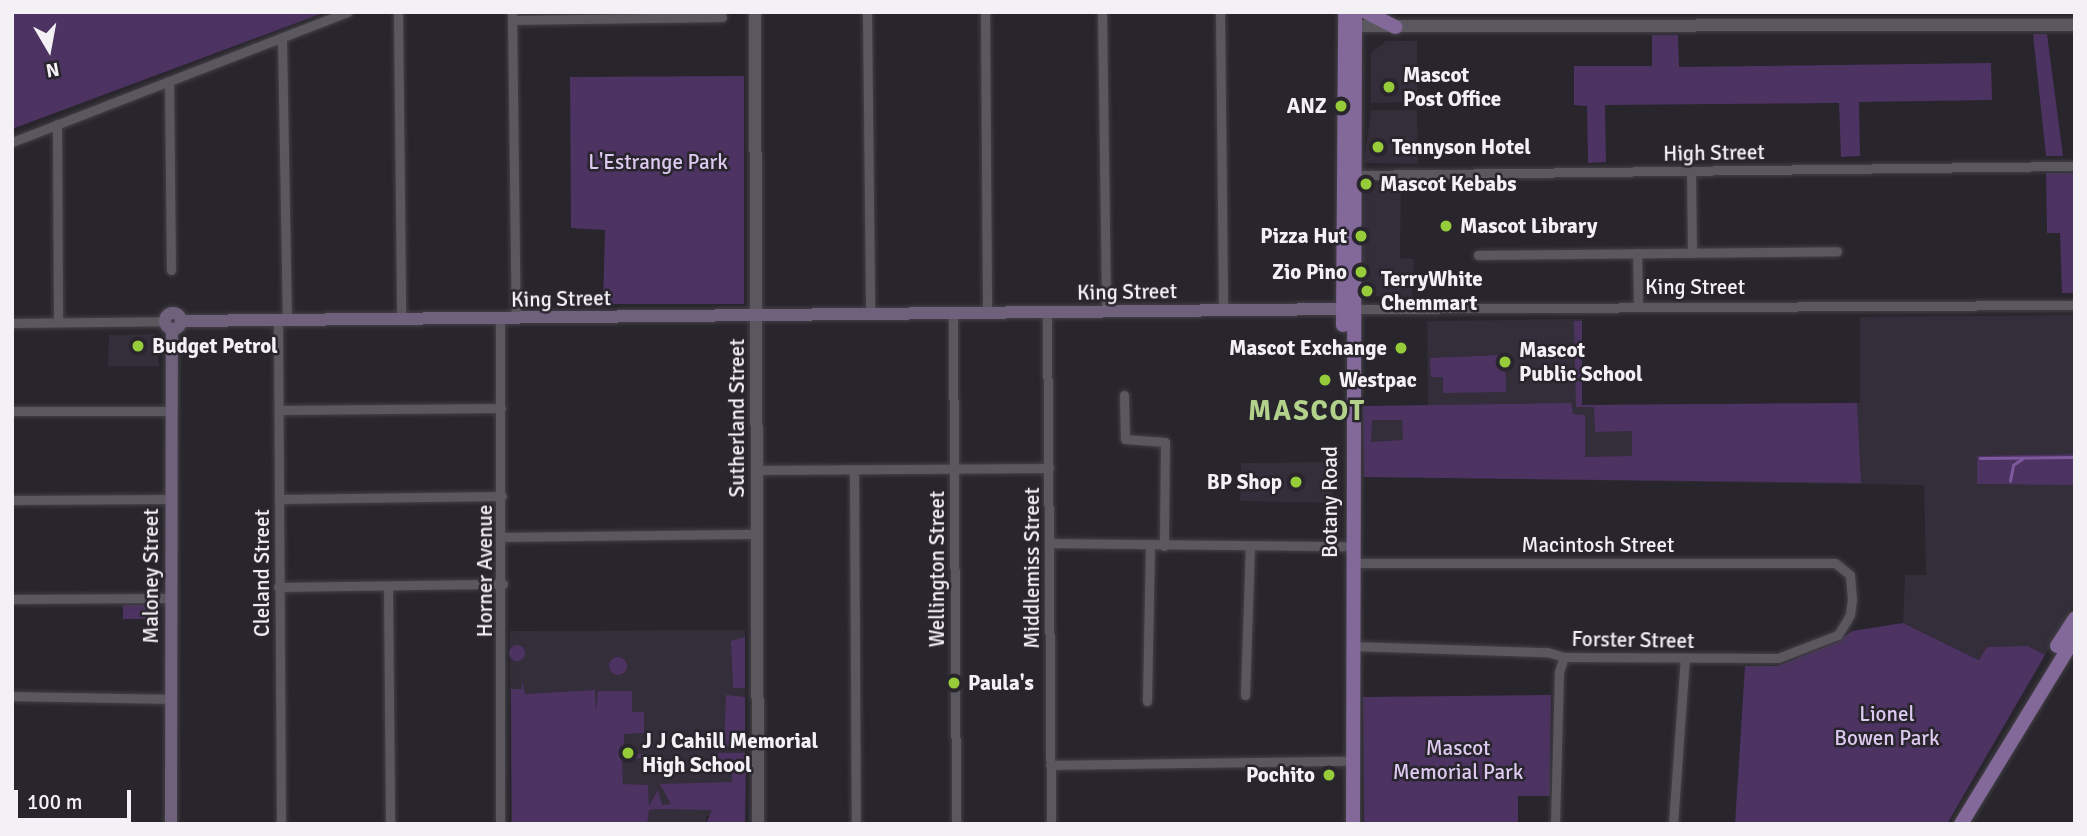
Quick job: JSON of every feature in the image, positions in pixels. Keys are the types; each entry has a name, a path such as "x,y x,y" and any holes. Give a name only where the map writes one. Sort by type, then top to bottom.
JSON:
{"main road":[{"path":"1366,12 1395,27"},
{"name":"Botany Road","path":"1350,19 1355,175 1348,309 1353,824"},
{"name":"Botany Road","path":"1345,824 1343,546 1350,19"},
{"name":"King Street","path":"173,324 1348,309"},
{"name":"Maloney Street","path":"171,824 170,411 173,324"},
{"path":"2007,743 2017,713 2075,618"},
{"path":"1963,822 2007,743 2075,637"}],"street":[{"path":"12,142 348,12"},
{"path":"398,12 401,320"},
{"name":"Sutherland Street","path":"755,12 758,824"},
{"path":"867,12 870,314"},
{"path":"985,12 987,313"},
{"path":"1102,12 1106,312"},
{"path":"1220,12 1223,310"},
{"path":"516,318 512,16 722,17"},
{"path":"2000,22 2075,17"},
{"path":"1350,19 1395,27 2000,22 2075,25"},
{"name":"Cleland Street","path":"281,824 278,587 282,38"},
{"path":"169,81 171,270"},
{"path":"57,124 58,322"},
{"name":"High Street","path":"1355,175 2075,166"},
{"path":"1691,171 1692,253"},
{"path":"1478,255 1837,251"},
{"path":"1637,253 1638,307"},
{"name":"King Street","path":"1348,309 2075,305"},
{"name":"Wellington Street","path":"953,313 956,824"},
{"name":"Middlemiss Street","path":"1047,313 1051,824"},
{"name":"Horner Avenue","path":"500,318 503,537 500,824"},
{"name":"King Street","path":"12,323 173,324"},
{"path":"1124,396 1125,439 1165,442 1164,546"},
{"path":"279,410 501,408"},
{"path":"12,411 170,411"},
{"path":"757,470 1049,468"},
{"path":"854,470 856,824"},
{"path":"279,499 502,496"},
{"path":"12,500 171,499"},
{"path":"503,537 757,534"},
{"path":"1049,543 1343,546"},
{"path":"1147,701 1150,546"},
{"path":"1245,695 1250,547"},
{"name":"Macintosh Street","path":"1351,563 1828,562 1845,568"},
{"name":"Forster Street","path":"1351,646 1547,652 1564,657 1778,658 1829,640 1843,628 1852,606 1850,575 1845,568"},
{"path":"278,587 503,584"},
{"path":"388,586 390,824"},
{"path":"12,599 170,598"},
{"path":"1555,824 1559,672 1564,657"},
{"path":"1673,824 1685,658"},
{"path":"12,696 170,699"},
{"path":"1050,765 1344,761"}],"shaded area":[{"path":"1386,41 1417,41 1417,102 1371,103 1371,53"},
{"path":"1371,110 1417,110 1418,164 1364,163"},
{"path":"1369,184 1401,184 1400,258 1414,259 1412,297 1366,296 1362,292 1364,188"},
{"path":"2075,315 2075,603 2045,655 2028,646 1980,660 1903,623 1905,575 1926,575 1924,485 1363,477 1363,406 1428,406 1427,321 1582,319 1582,405 1860,403 1860,317"},
{"path":"155,334 159,366 108,366 109,335"},
{"path":"1332,462 1333,503 1240,501 1241,463"},
{"name":"J J Cahill Memorial High School","path":"745,630 745,815 706,816 706,824 511,824 510,631"}],"green space":[{"path":"12,12 326,12 12,129"},
{"path":"2033,34 2047,34 2063,156 2046,156"},
{"path":"1652,35 1678,35 1679,67 1991,63 1992,100 1859,102 1860,156 1841,157 1839,103 1605,105 1606,162 1588,163 1587,106 1574,105 1574,66 1652,66"},
{"name":"L'Estrange Park","path":"744,76 744,304 603,304 605,230 571,228 570,77"},
{"path":"2046,173 2074,173 2075,293 2062,293 2060,233 2047,233"},
{"name":"Mascot Public School","path":"1574,321 1582,321 1582,405 1857,403 1861,483 1364,477 1363,406 1571,403 1573,414 1585,415 1585,457 1632,456 1632,431 1595,432 1594,407 1576,407","holes":["1372,420 1402,420 1403,440 1371,442"]},
{"path":"1505,355 1506,392 1443,393 1443,377 1431,377 1430,358"},
{"path":"2075,454 2075,485 1977,484 1977,456"},
{"path":"157,604 156,619 123,619 123,605"},
{"name":"Lionel Bowen Park","path":"1903,623 1979,660 1987,647 2028,646 2045,655 1947,824 1735,824 1745,666 1777,666 1837,642 1852,631"},
{"path":"745,637 745,688 733,688 731,641"},
{"path":"517,645 525,653 517,661 509,653"},
{"path":"614,657 622,657 627,666 625,673 614,675 609,670 609,662"},
{"path":"522,680 525,694 595,690 596,711 598,691 632,691 632,712 644,712 644,733 624,734 624,754 644,754 644,758 622,759 623,784 648,785 649,806 658,790 662,805 671,804 660,784 732,782 732,768 718,768 718,753 745,753 745,760 737,761 746,761 745,824 706,824 712,810 657,809 649,810 647,824 512,824 511,689 522,689"},
{"path":"726,695 745,697 745,746 724,746"},
{"name":"Mascot Memorial Park","path":"1551,695 1550,796 1518,796 1518,824 1364,824 1363,697"}],"waterway":[{"path":"1980,458 2075,457"},
{"path":"2010,481 2013,465 2022,459"}],"place":[{"name":"Mascot Post Office","path":"1389,87"},
{"name":"ANZ","path":"1341,106"},
{"name":"Tennyson Hotel","path":"1378,147"},
{"name":"Mascot Kebabs","path":"1366,184"},
{"name":"Mascot Library","path":"1446,226"},
{"name":"Pizza Hut","path":"1361,236"},
{"name":"Zio Pino","path":"1361,272"},
{"name":"TerryWhite Chemmart","path":"1367,291"},
{"name":"Budget Petrol","path":"138,346"},
{"name":"Mascot Exchange","path":"1401,348"},
{"name":"Mascot Public School","path":"1505,362"},
{"name":"Westpac","path":"1325,380"},
{"name":"BP Shop","path":"1296,482"},
{"name":"Paula's","path":"954,683"},
{"name":"J J Cahill Memorial High School","path":"628,753"},
{"name":"Pochito","path":"1329,775"}],"district":[{"name":"MASCOT","path":"1307,411"}]}
